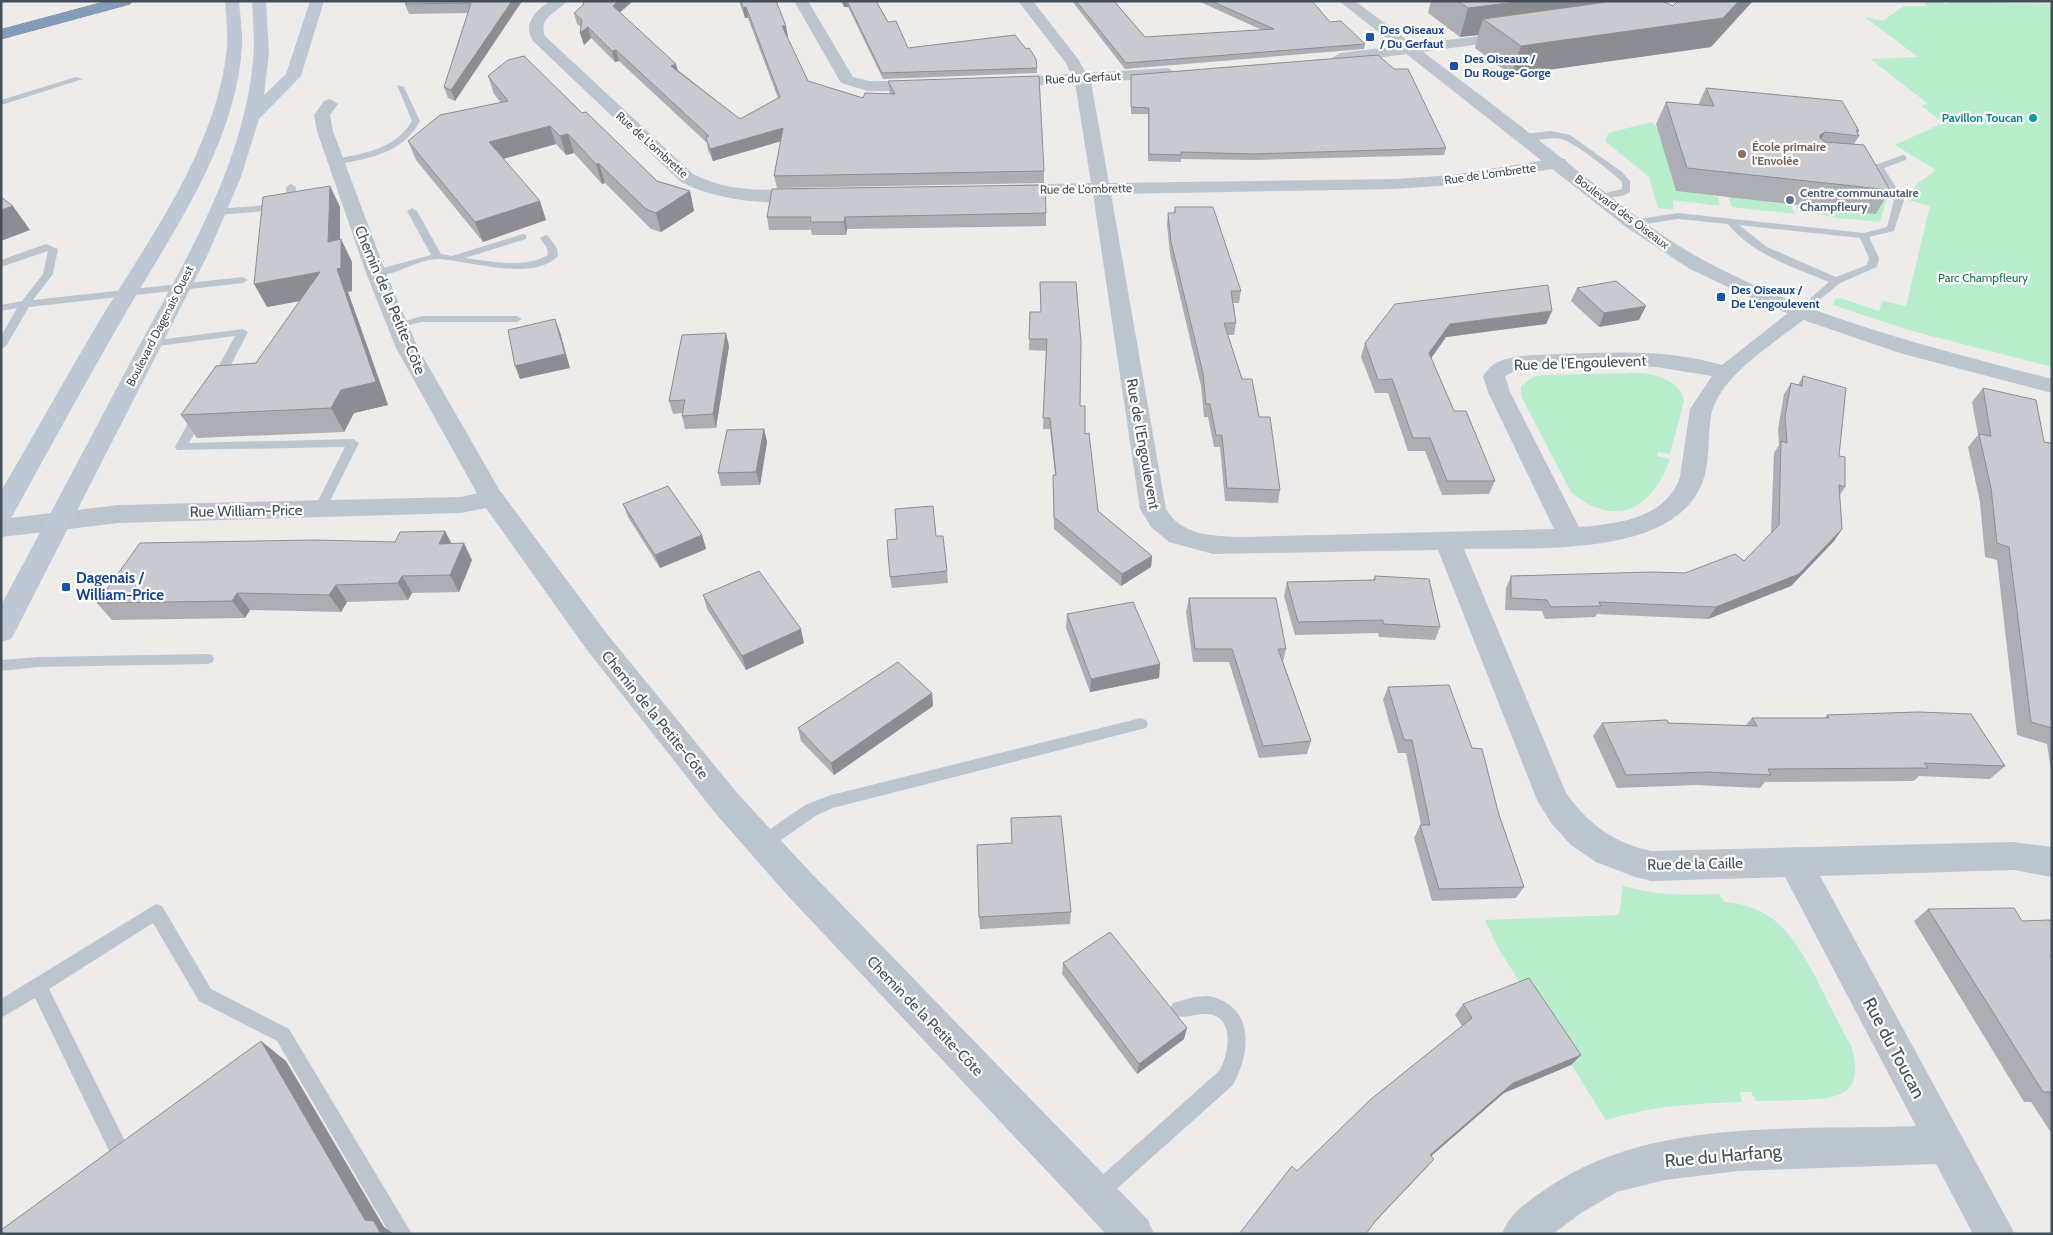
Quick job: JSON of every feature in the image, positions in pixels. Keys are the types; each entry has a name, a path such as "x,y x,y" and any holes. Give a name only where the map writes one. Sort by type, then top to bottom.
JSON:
{"highway":[{"path":"1,35 125,1"}],"main road":[{"path":"1,513 186,187 216,123 234,50 232,1"},
{"name":"Boulevard Dagenais Ouest","path":"1,632 180,286 216,212 243,148 251,118 261,62 259,1"},
{"path":"251,118 293,76 317,1"}],"street":[{"name":"Rue de L'ombrette","path":"560,1 538,19 535,27 538,38 687,178 709,188 738,194 828,194"},
{"path":"802,1 847,80 872,86 938,85"},
{"name":"Rue de l'Engoulevent","path":"1025,1 1073,62 1082,79 1153,510 1163,525 1186,540 1216,546 1571,537 1620,532 1640,526 1669,511 1687,490 1692,475 1703,406 1727,373 1756,345 1800,313"},
{"name":"Boulevard des Oiseaux","path":"1346,1 1559,163 1633,223 1698,265 1800,313 1911,349 2052,386"},
{"path":"1327,60 1532,34"},
{"name":"Rue du Gerfaut","path":"986,83 1181,72"},
{"name":"Chemin de la Petite-Côte","path":"330,104 323,111 322,119 335,162 397,325 430,392 492,498 637,694 692,763 762,844 1134,1234"},
{"name":"Rue de L'ombrette","path":"994,191 1403,184 1452,180 1559,163"},
{"name":"Rue de l'Engoulevent","path":"1571,537 1499,392 1494,376 1498,370 1517,363 1531,362 1674,361 1701,364 1727,373"},
{"name":"Rue William-Price","path":"1,528 119,514 461,505 492,498"},
{"name":"Rue de la Caille","path":"1448,540 1544,781 1560,813 1580,835 1609,853 1636,863 1651,866 2013,856 2052,862"},
{"name":"Rue du Toucan","path":"1794,861 1995,1234"},
{"name":"Rue du Harfang","path":"1522,1234 1564,1200 1588,1186 1616,1173 1668,1159 1751,1151 1945,1144"}],"lane":[{"path":"1,103 79,79"},
{"path":"335,162 392,147 416,128 416,121 400,87"},
{"path":"1524,137 1551,134 1567,137 1619,174 1626,182 1627,190 1622,193 1601,197"},
{"path":"1851,164 1879,167 1903,158"},
{"path":"1633,223 1678,216 1864,236 1891,228 1899,200 1879,167"},
{"path":"216,212 256,209 292,202 291,187"},
{"path":"412,211 436,256"},
{"path":"1730,221 1739,232 1768,250 1836,281"},
{"path":"1800,313 1836,281 1872,267 1874,258 1864,236"},
{"path":"452,259 522,237"},
{"path":"376,273 436,256 482,263 537,263 553,256 552,248 545,238"},
{"path":"1,264 46,247 53,249 48,274 25,304 1,346"},
{"path":"1,308 243,280"},
{"path":"446,306 447,319"},
{"path":"397,325 422,320 517,319"},
{"path":"150,344 243,332 181,448 353,443 320,509"},
{"path":"1,666 40,662 207,659"},
{"path":"762,844 811,810 831,802 1142,724"},
{"path":"1,1008 156,912 205,995 283,1034 402,1234"},
{"path":"38,986 119,1150"},
{"path":"1096,1194 1226,1078 1234,1067 1238,1054 1238,1039 1234,1026 1228,1017 1219,1008 1209,1006 1194,1005 1179,1009"}],"green space":[{"name":"Parc Champfleury","path":"1922,1 1940,1 1947,5 1949,1 2052,4 2052,367 1912,331 1833,305 1835,299 1840,298 1879,311 1882,301 1906,306 1930,206 1908,200 1916,185 1936,170 1895,145 1943,123 1921,105 1928,104 1871,59 1918,57 1865,17 1883,21 1904,6 1927,6"},
{"path":"1652,122 1714,197 1718,197 1720,206 1673,200 1673,210 1658,208 1649,177 1606,142 1607,135 1612,132"},
{"path":"1764,194 1768,202 1790,205 1795,214 1732,207 1728,197"},
{"path":"1883,195 1887,198 1880,222 1816,214 1802,206 1875,213"},
{"path":"1641,373 1668,380 1682,394 1684,401 1670,454 1658,452 1657,456 1670,459 1653,491 1642,502 1630,508 1617,511 1602,510 1571,492 1521,396 1521,386 1533,377 1542,375"},
{"path":"1623,886 1682,895 1719,894 1724,902 1758,910 1782,927 1810,966 1852,1048 1855,1075 1852,1084 1838,1095 1828,1098 1756,1101 1751,1092 1740,1092 1742,1102 1673,1106 1639,1111 1606,1120 1497,946 1485,920 1619,915"}],"building":[{"path":"408,1 512,1 451,90 444,87 471,3 405,4"},
{"path":"584,1 618,1 613,6 676,64 671,66 740,119 780,97 746,7 743,8 741,1 776,1 786,26 782,26 808,81 863,98 865,93 895,94 888,81 1039,76 1044,171 774,176 783,128 710,149 706,138 709,136 616,50 612,51 588,27 580,33 582,20 574,13 583,5"},
{"path":"847,1 876,1 888,22 896,21 908,48 1015,35 1026,49 1029,48 1036,59 1037,68 882,73"},
{"path":"1076,1 1114,1 1145,37 1274,29 1211,1 1312,1 1330,22 1341,21 1365,44 1126,63"},
{"path":"1458,1 1525,1 1468,8"},
{"path":"1608,1 1662,1 1673,6 1678,1 1739,1 1723,18 1521,46 1483,19"},
{"path":"1378,55 1394,69 1408,69 1446,148 1254,154 1181,152 1181,155 1149,154 1149,108 1131,107 1131,75"},
{"path":"524,56 582,113 586,112 657,181 690,191 656,213 646,209 599,164 596,164 568,134 560,136 550,126 489,142 540,201 475,222 408,141 440,115 508,101 488,76 508,60"},
{"path":"1706,88 1842,101 1859,131 1856,130 1859,136 1825,132 1820,135 1820,138 1825,142 1864,145 1890,190 1687,168 1666,102 1714,106"},
{"path":"1045,185 1046,213 845,217 844,222 810,222 811,217 767,217 772,189"},
{"path":"330,186 328,242 341,239 341,268 337,269 376,382 341,390 331,408 181,415 216,366 256,363 320,272 254,284 263,197"},
{"path":"1,197 13,206 1,210"},
{"path":"1175,207 1213,207 1241,291 1231,291 1236,323 1224,323 1242,379 1252,379 1259,417 1270,417 1280,490 1227,488 1222,435 1216,435 1210,404 1206,404 1203,373 1171,242 1168,213 1175,213"},
{"path":"1616,281 1646,306 1604,313 1577,288"},
{"path":"1040,282 1076,282 1081,342 1080,406 1085,406 1085,434 1089,433 1098,511 1152,556 1122,574 1054,517 1053,475 1056,475 1050,418 1043,418 1047,339 1029,339 1030,312 1041,312"},
{"path":"1548,285 1552,311 1450,324 1429,353 1454,411 1466,411 1495,481 1447,481 1430,438 1413,438 1392,379 1378,380 1365,343 1395,304"},
{"path":"555,319 565,354 515,366 508,330"},
{"path":"726,333 713,414 682,416 685,400 669,401 682,335"},
{"path":"1803,376 1846,388 1839,456 1845,457 1845,487 1839,485 1842,529 1799,574 1716,607 1599,602 1601,606 1551,607 1547,600 1511,598 1511,576 1652,572 1685,573 1735,554 1744,561 1779,525 1781,441 1787,443 1785,417 1791,383 1802,386"},
{"path":"1983,388 2036,400 2044,442 2051,443 2052,447 2052,728 2031,722 2009,547 1997,543 1991,488 1979,434 1991,436"},
{"path":"764,429 756,472 718,473 727,430"},
{"path":"668,486 702,535 655,555 623,504"},
{"path":"933,506 936,536 943,536 947,571 890,577 887,540 897,539 895,509"},
{"path":"445,531 439,544 464,543 450,575 402,576 398,583 336,585 329,595 237,593 232,601 97,603 140,543 315,540 395,542 400,532"},
{"path":"759,571 801,629 742,656 703,595"},
{"path":"1375,576 1429,579 1440,627 1383,624 1383,620 1298,622 1287,582 1375,580"},
{"path":"1189,598 1276,598 1286,649 1278,649 1311,741 1263,746 1232,649 1195,649"},
{"path":"1133,602 1160,664 1091,679 1067,614"},
{"path":"898,662 932,693 831,763 798,728"},
{"path":"1449,685 1472,748 1482,749 1499,815 1524,887 1439,889 1420,825 1430,825 1412,740 1404,740 1388,687"},
{"path":"1918,712 1971,714 2005,766 1924,763 1928,768 1768,769 1771,775 1706,772 1626,775 1602,723 1667,720 1668,723 1757,726 1752,718 1829,718 1827,715"},
{"path":"1061,816 1071,912 979,917 977,845 1012,843 1011,818"},
{"path":"2014,908 2022,921 2050,920 2052,923 2052,956 2050,956 2052,959 2052,1095 2050,1092 2043,1092 1928,909"},
{"path":"1110,932 1187,1028 1139,1064 1063,963"},
{"path":"1529,978 1581,1055 1513,1083 1430,1155 1434,1159 1377,1219 1366,1234 1239,1234 1292,1166 1297,1171 1370,1100 1472,1018 1463,1004"},
{"path":"261,1041 365,1220 374,1221 381,1234 1,1234 1,1230"}],"place":[{"name":"Des Oiseaux / Du Gerfaut","path":"1370,37"},
{"name":"Des Oiseaux / Du Rouge-Gorge","path":"1454,66"},
{"name":"Pavillon Toucan","path":"2033,118"},
{"name":"École primaire l'Envolée","path":"1742,154"},
{"name":"Centre communautaire Champfleury","path":"1790,200"},
{"name":"Des Oiseaux / De L'engoulevent","path":"1721,297"},
{"name":"Dagenais / William-Price","path":"66,587"}]}
